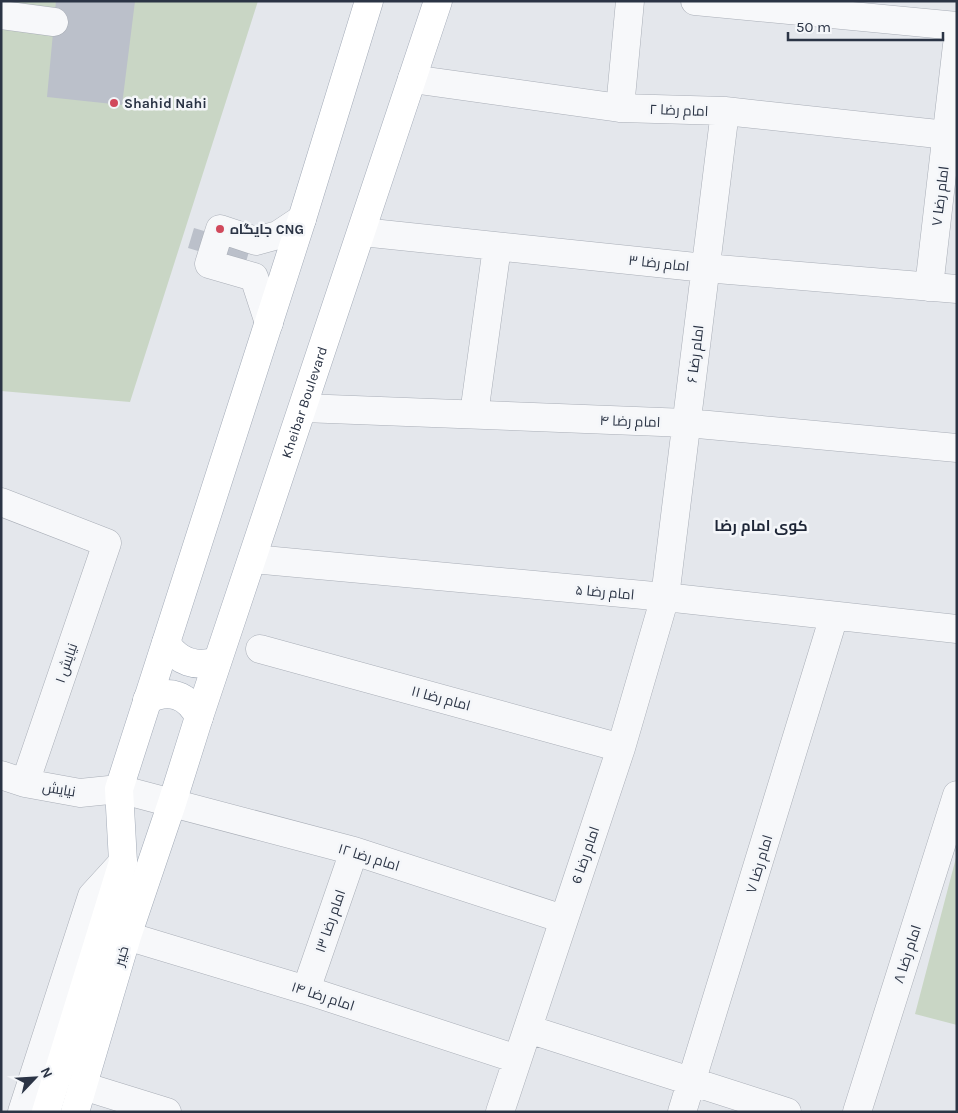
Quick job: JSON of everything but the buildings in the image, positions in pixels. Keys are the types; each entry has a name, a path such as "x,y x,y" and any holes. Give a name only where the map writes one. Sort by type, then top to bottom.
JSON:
{"main road":[{"path":"46,1112 123,862 119,789 302,219 368,1"},
{"name":"Kheibar Boulevard","path":"172,803 217,661 253,559 438,1"},
{"path":"166,643 172,652 189,663 208,664 217,661"},
{"path":"148,700 164,694 181,697 195,709 199,717"},
{"name":"خیبر","path":"75,1112 127,936 172,803"}],"street":[{"path":"620,108 630,1"},
{"path":"695,1 957,26"},
{"path":"1,15 54,22"},
{"name":"امام رضا ۷","path":"929,287 957,45"},
{"name":"امام رضا ۲","path":"412,80 620,108 725,111 947,135"},
{"name":"امام رضا ۶","path":"665,597 725,111"},
{"path":"269,323 254,277 209,264 214,247 220,229 256,241 278,235 302,219"},
{"name":"امام رضا ۳","path":"362,232 705,268 957,289"},
{"path":"474,414 497,247"},
{"name":"امام رضا ۴","path":"303,408 687,423 957,448"},
{"name":"نیایش ۱","path":"1,502 107,543 13,779"},
{"name":"امام رضا ۵","path":"253,559 665,597 957,630"},
{"name":"امام رضا 6","path":"500,1112 621,748 665,597"},
{"name":"امام رضا ۷","path":"682,1112 693,1082 834,616"},
{"name":"امام رضا ۱۱","path":"260,648 621,748"},
{"name":"نیایش","path":"13,779 80,793 119,789"},
{"name":"امام رضا ۱۲","path":"119,789 354,851 563,919"},
{"name":"امام رضا ۸","path":"857,1112 957,795"},
{"name":"امام رضا ۱۳","path":"306,990 354,851"},
{"path":"22,1112 92,896 123,862"},
{"name":"امام رضا ۱۴","path":"127,936 306,990 517,1060"},
{"path":"528,1029 787,1112"},
{"path":"83,1086 167,1112"}],"green space":[{"name":"Shahid Nahi","path":"1,1 258,1 130,402 1,391"},
{"path":"957,854 957,1025 915,1014"}],"place":[{"name":"Shahid Nahi","path":"114,103"},
{"name":"جایگاه CNG","path":"220,229"}],"district":[{"name":"کوی امام رضا","path":"761,526"}]}
